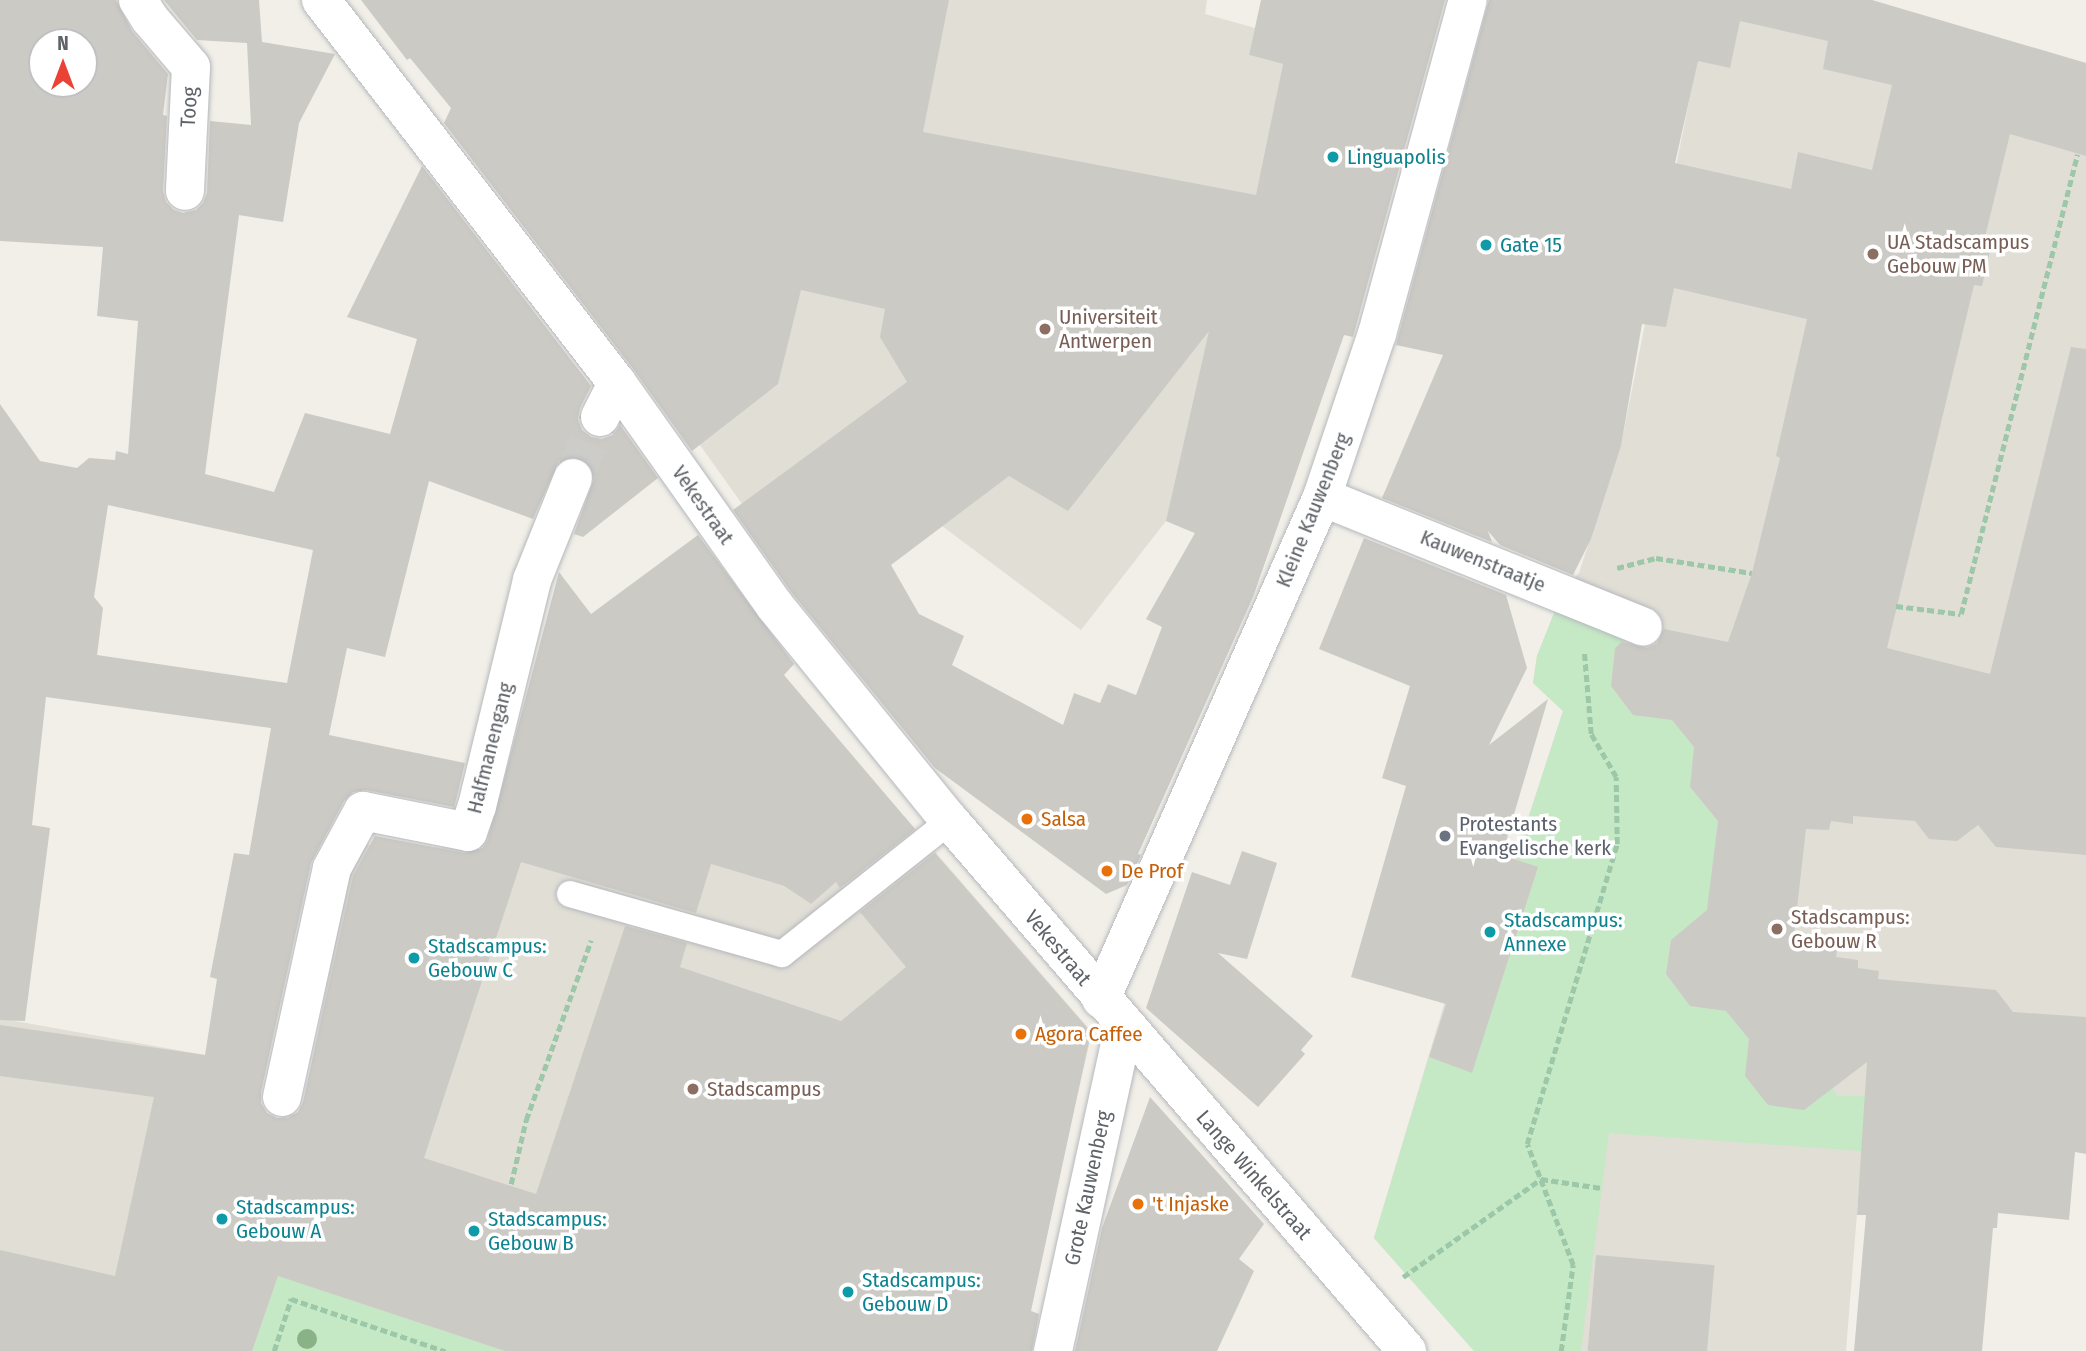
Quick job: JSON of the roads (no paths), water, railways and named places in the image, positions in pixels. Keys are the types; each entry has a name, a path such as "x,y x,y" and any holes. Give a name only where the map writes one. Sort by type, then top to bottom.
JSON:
{"street":[{"name":"Toog","path":"138,0 150,19 191,67 185,191"},
{"name":"Vekestraat","path":"321,0 617,383 775,606 950,821 1112,1012"},
{"name":"Kleine Kauwenberg","path":"1112,1012 1322,497 1377,334 1468,0"},
{"path":"600,417 617,383"},
{"name":"Halfmanengang","path":"282,1097 332,868 363,811 468,832 477,806 532,580 573,478"},
{"name":"Kauwenstraatje","path":"1322,497 1643,627"},
{"name":"Lange Winkelstraat","path":"1112,1012 1407,1351"},
{"name":"Grote Kauwenberg","path":"1053,1351 1112,1012"}],"lane":[{"path":"570,894 782,954 950,821"}],"tunnel":[{"path":"573,478 600,417"}],"place":[{"name":"Linguapolis","path":"1333,157"},
{"name":"Gate 15","path":"1486,245"},
{"name":"UA Stadscampus Gebouw PM","path":"1873,254"},
{"name":"Universiteit Antwerpen","path":"1045,329"},
{"name":"Salsa","path":"1027,819"},
{"name":"Protestants Evangelische kerk","path":"1445,836"},
{"name":"De Prof","path":"1107,871"},
{"name":"Stadscampus: Gebouw R","path":"1777,929"},
{"name":"Stadscampus: Annexe","path":"1490,932"},
{"name":"Stadscampus: Gebouw C","path":"414,958"},
{"name":"Agora Caffee","path":"1021,1034"},
{"name":"Stadscampus","path":"693,1089"},
{"name":"'t Injaske","path":"1138,1204"},
{"name":"Stadscampus: Gebouw A","path":"222,1219"},
{"name":"Stadscampus: Gebouw B","path":"474,1231"},
{"name":"Stadscampus: Gebouw D","path":"848,1292"}]}
